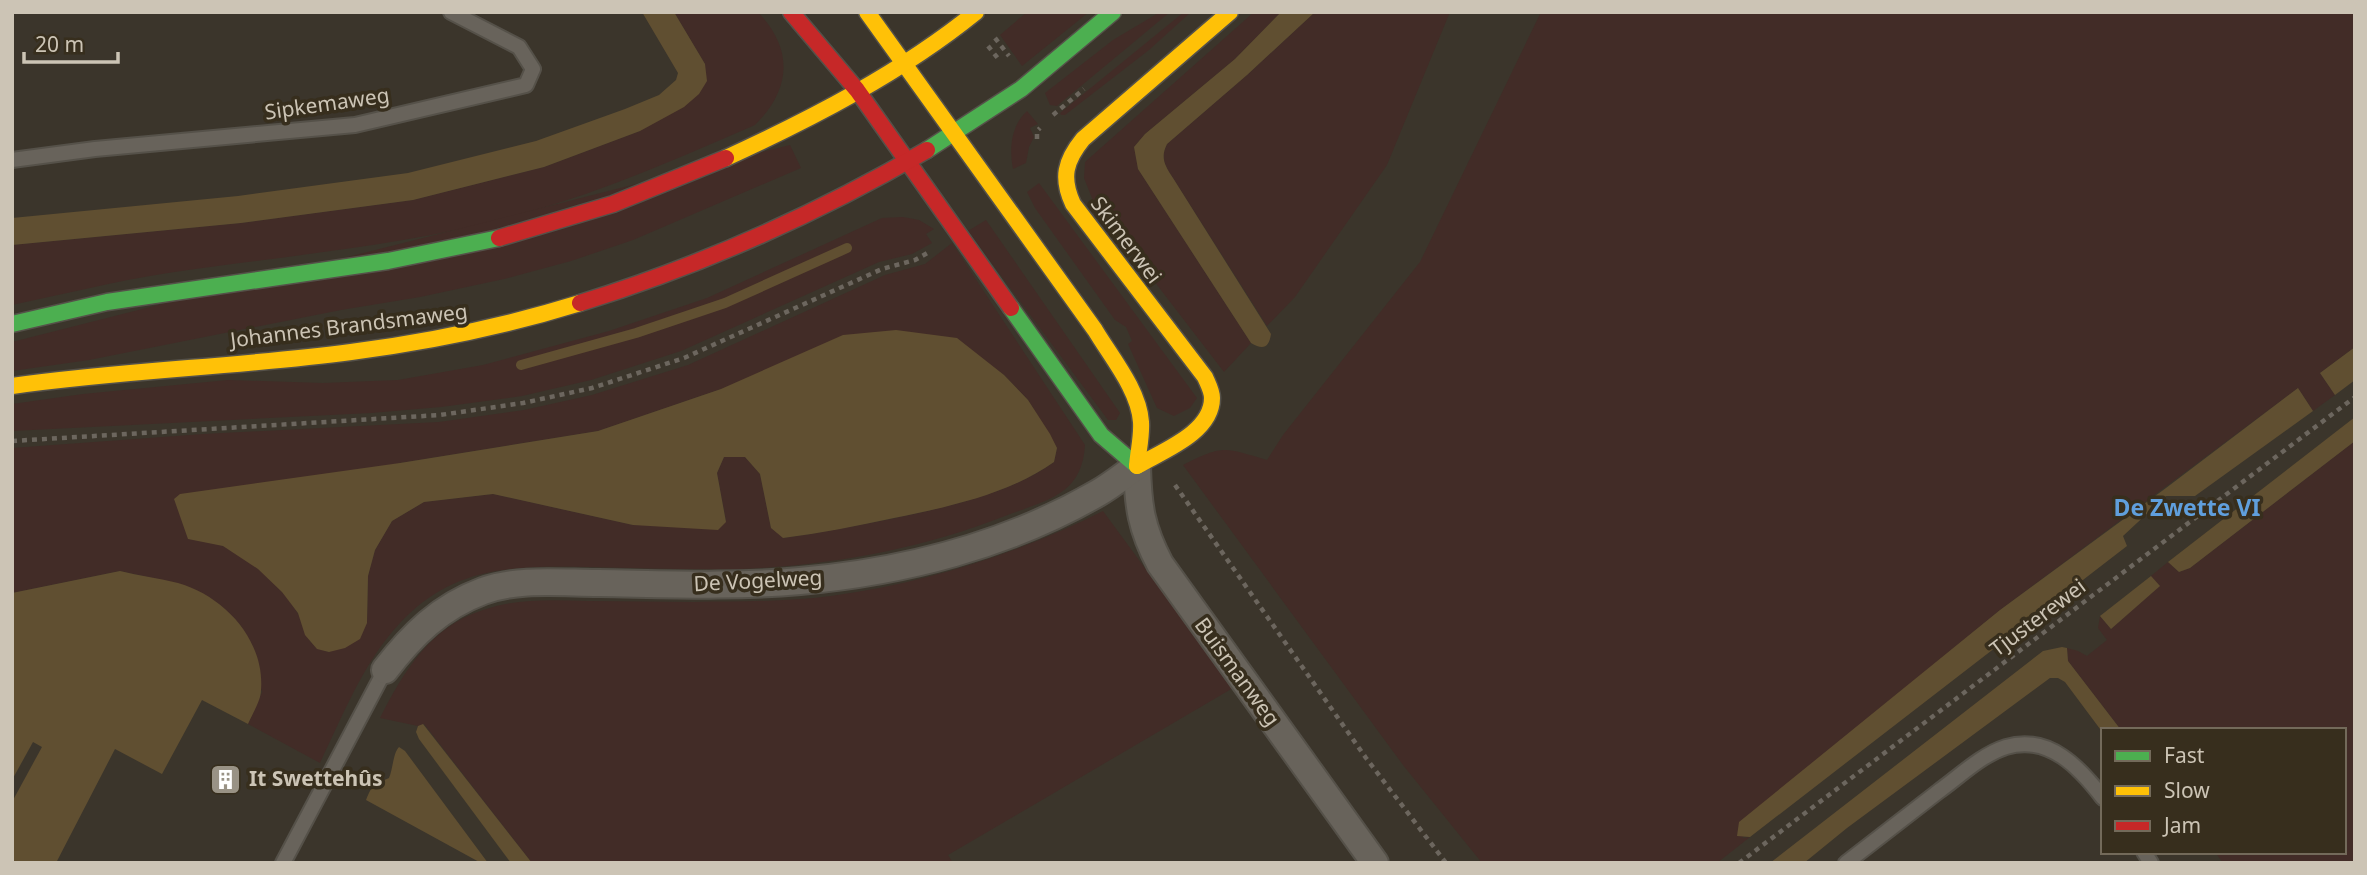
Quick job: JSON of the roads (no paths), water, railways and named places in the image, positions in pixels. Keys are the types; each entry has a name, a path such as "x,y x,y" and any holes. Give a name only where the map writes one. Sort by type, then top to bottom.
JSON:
{"main road":[{"path":"791,12 857,90 1101,435 1137,466"},
{"name":"Buismanweg","path":"867,12 1095,330 1129,388 1141,418 1137,466"},
{"path":"12,324 120,300 352,267 451,248 566,219 682,178 769,139 857,90 941,38 976,12"},
{"name":"Johannes Brandsmaweg","path":"12,386 117,372 382,347 490,328 587,303 691,267 811,214 908,162 1021,88 1114,12"},
{"name":"Skimerwei","path":"1137,466 1201,427 1210,414 1212,397 1205,377 1073,204 1066,189 1066,164 1070,154 1083,139 1230,12"}],"street":[{"name":"De Vogelweg","path":"385,670 408,641 442,611 485,590 508,585 544,583 748,585 854,575 903,566 999,538 1055,516 1100,492 1137,466"},
{"name":"Buismanweg","path":"1137,466 1139,509 1149,544 1160,564 1375,863"}],"lane":[{"name":"Sipkemaweg","path":"12,160 95,149 355,125 526,85 533,69 519,47 451,12"},
{"path":"283,863 385,670"},
{"path":"1846,863 1980,760 2006,747 2029,745 2064,756 2088,778 2101,795"}],"waterway":[{"path":"521,365 636,333 725,303 847,248"}],"place":[{"name":"It Swettehûs","path":"226,779"}],"district":[{"name":"De Zwette VI","path":"2187,508"}]}
